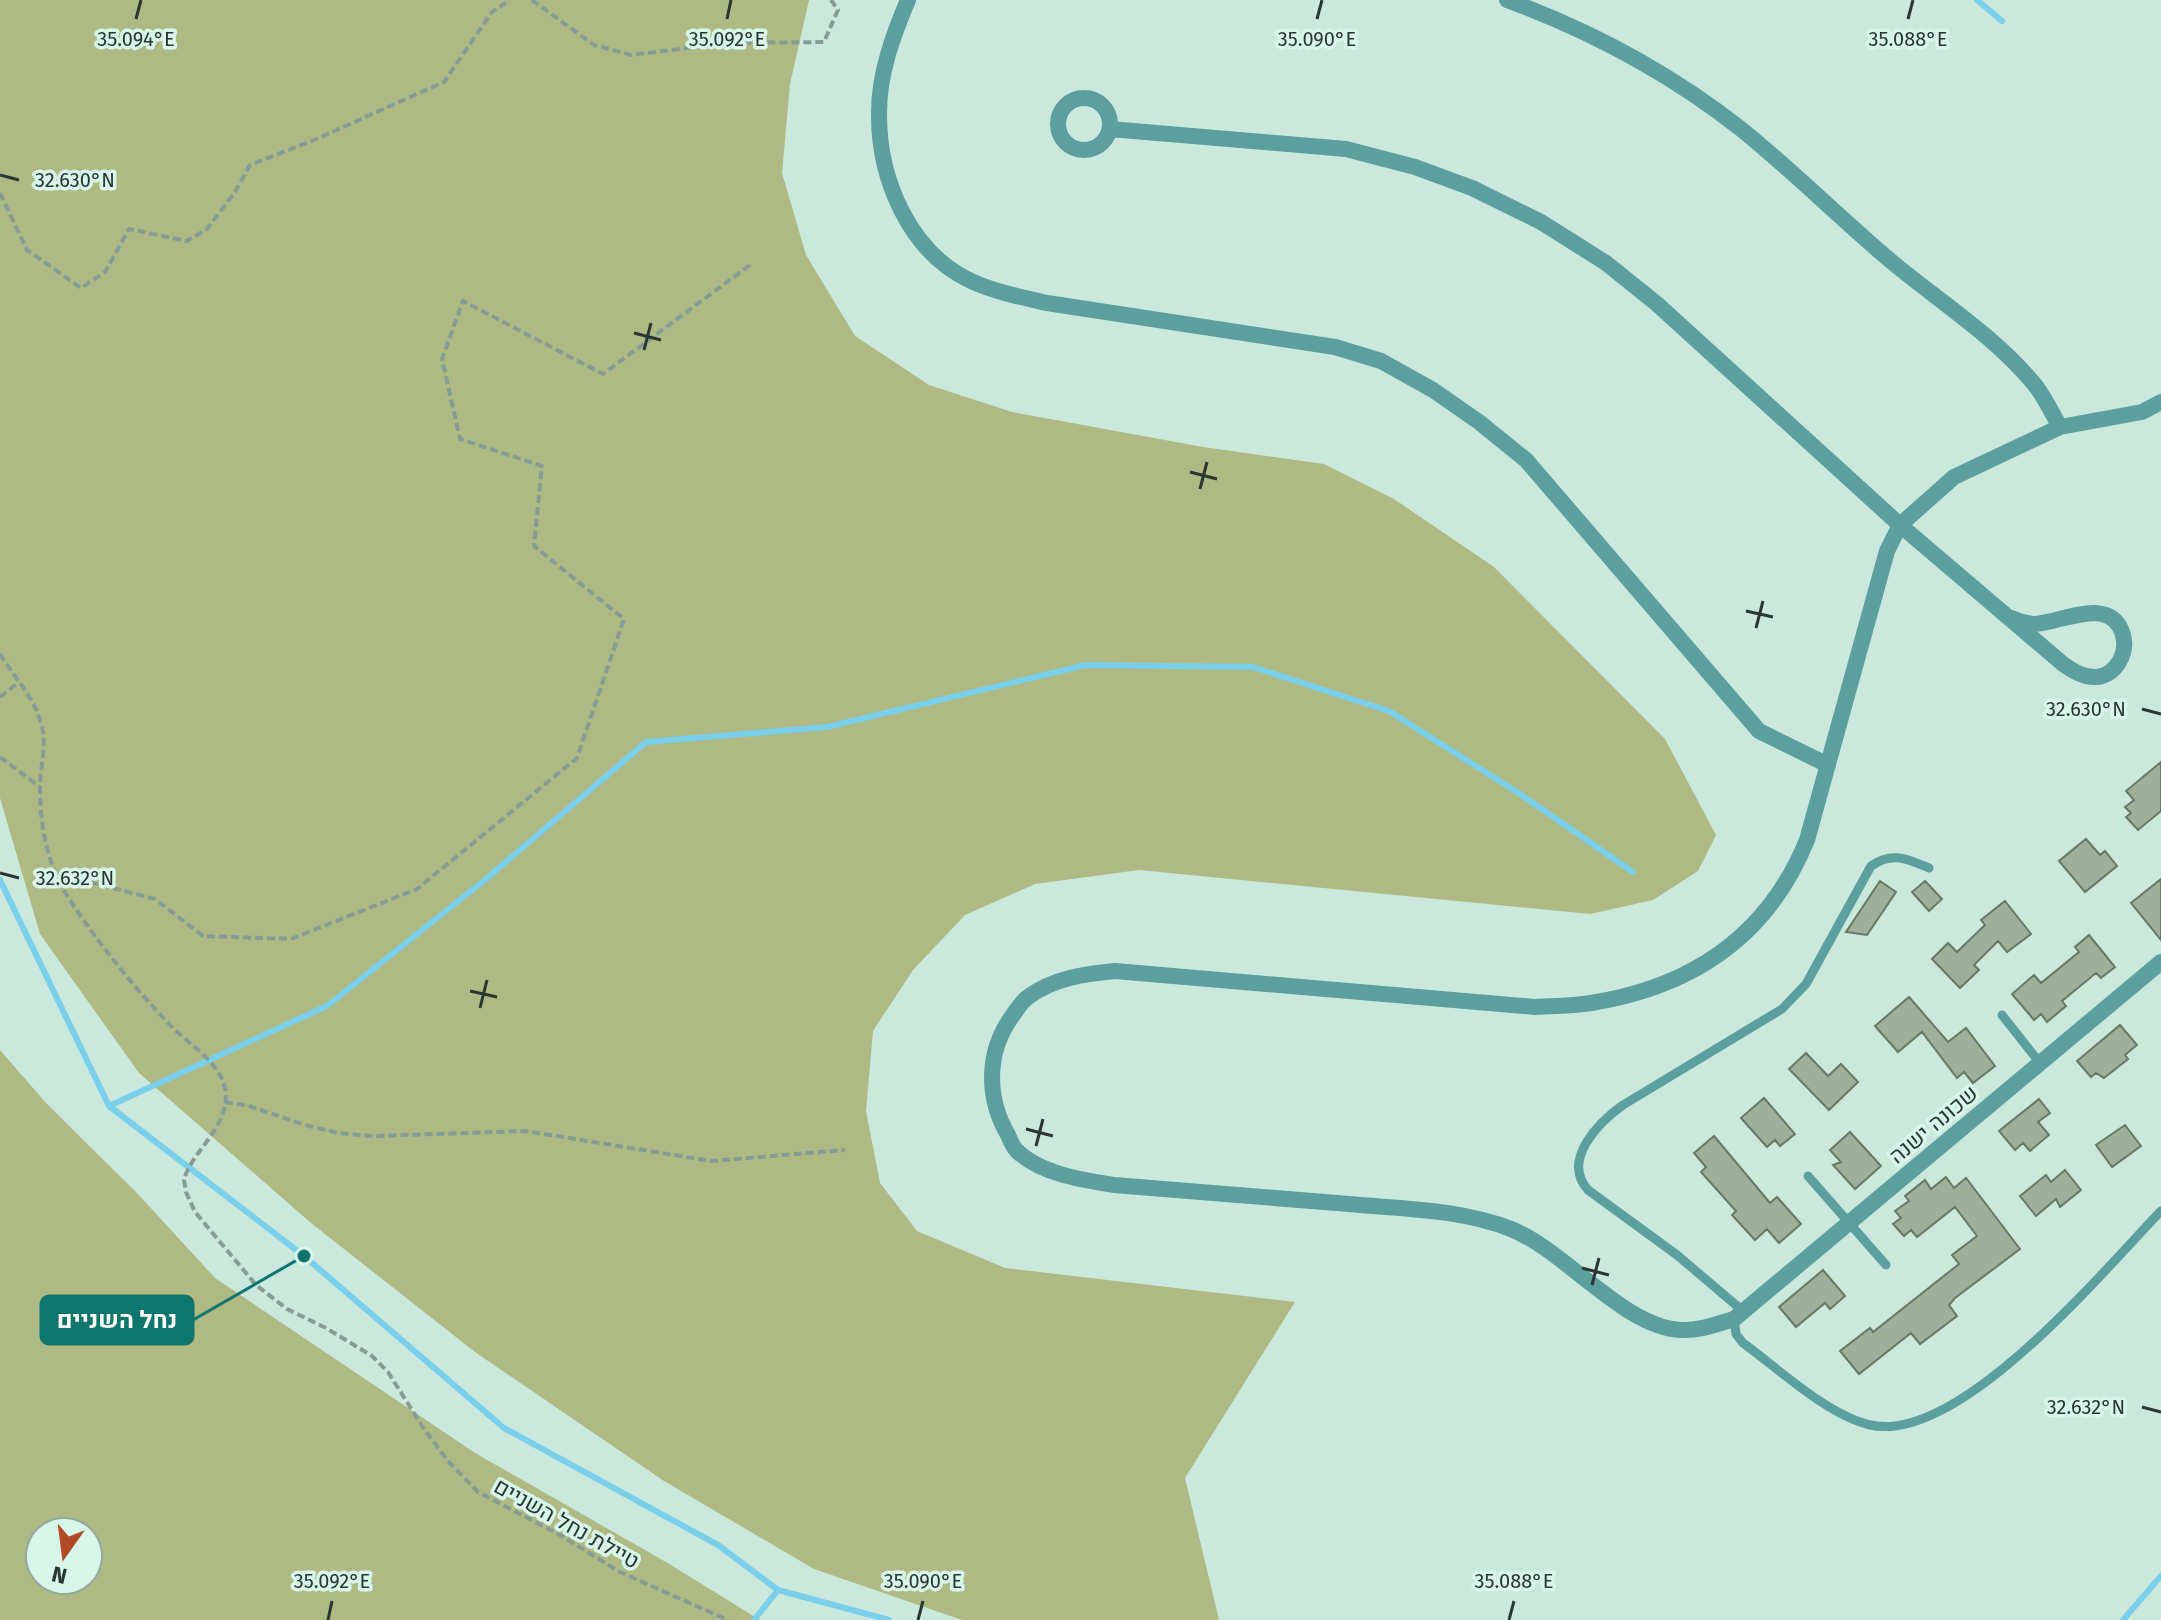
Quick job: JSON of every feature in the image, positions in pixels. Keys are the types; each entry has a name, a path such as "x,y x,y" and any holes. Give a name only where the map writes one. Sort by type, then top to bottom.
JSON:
{"street":[{"path":"908,0 894,33 879,112 884,162 901,214 933,255 969,280 1005,294 1335,347 1381,361 1433,390 1526,460 1759,731 1828,765"},
{"path":"1507,0 1590,34 1639,61 1741,130 2013,361 2037,387 2060,427"},
{"path":"1110,129 1346,149 1415,167 1472,188 1541,222 1606,263 1657,304 1900,525 2063,664 2087,676 2099,677 2109,672 2124,650 2121,630 2106,616 2085,613 2034,624 2011,618"},
{"path":"1738,1315 1700,1329 1680,1330 1655,1325 1633,1313 1549,1250 1512,1229 1484,1220 1430,1211 1114,1185 1082,1180 1042,1167 1016,1150 999,1120 991,1086 994,1053 1004,1026 1026,998 1052,983 1081,974 1115,971 1535,1007 1590,1003 1644,991 1689,973 1732,945 1765,914 1794,873 1807,840 1887,551 1900,525 1954,477 2060,427 2142,412 2161,402"},
{"name":"שכונה ישנה","path":"1738,1315 2161,962"}],"lane":[{"path":"1929,868 1903,858 1882,858 1871,866 1806,984 1794,998 1782,1009 1623,1105 1602,1121 1583,1150 1578,1172 1580,1182 1677,1255 1738,1315 1736,1334 1743,1343 1820,1400 1847,1417 1871,1425 1899,1426 1934,1414 2005,1368 2161,1211"},
{"path":"2002,1015 2040,1063"},
{"path":"1808,1176 1886,1265"}],"path":[{"path":"0,193 27,250 81,288 105,272 129,229 187,241 207,229 235,192 250,165 444,82 492,12 510,0"},
{"path":"532,0 594,45 631,55 727,43 824,42 838,10 831,0"},
{"path":"55,873 155,899 203,936 291,939 417,889 577,758 624,619 534,546 542,466 460,439 442,359 463,301 603,374 750,265"},
{"path":"0,654 39,716 43,730 40,787 45,841 55,873 87,923 133,982 169,1024 213,1065 222,1078 225,1102 249,1106 338,1133 373,1136 526,1131 711,1161 845,1150"},
{"path":"0,697 19,682"},
{"path":"0,757 40,787"},
{"name":"טיילת נחל השניים","path":"225,1102 219,1121 186,1172 184,1180 188,1199 208,1230 272,1298 372,1356 388,1372 440,1451 478,1492 560,1535 620,1572 728,1620"}],"green space":[{"path":"0,0 809,0 790,84 782,173 806,255 855,336 929,385 1012,412 1203,447 1324,464 1394,499 1494,567 1665,739 1716,835 1698,871 1653,900 1590,914 1139,870 1035,884 965,915 913,970 873,1031 866,1111 880,1183 917,1231 1005,1268 1295,1302 1185,1478 1219,1620 962,1620 814,1569 664,1481 475,1352 311,1223 139,1073 40,934 0,798"},
{"path":"0,1050 46,1103 137,1193 215,1278 475,1453 666,1562 760,1620 0,1620"}],"building":[{"path":"2161,762 2161,811 2138,830 2126,817 2131,813 2125,807 2134,800 2126,791"},
{"path":"2086,839 2100,855 2105,851 2117,866 2085,892 2059,861"},
{"path":"2161,879 2161,940 2131,903"},
{"path":"1880,881 1896,892 1867,935 1846,932"},
{"path":"1925,881 1942,899 1929,911 1912,892"},
{"path":"2005,901 2031,934 2007,952 1998,941 1974,965 1979,970 1960,988 1932,959 1948,943 1957,952 1985,925 1981,920"},
{"path":"2089,935 2115,967 2101,978 2096,973 2062,1001 2066,1006 2047,1022 2041,1014 2034,1020 2012,994 2034,975 2041,983 2079,952 2075,947"},
{"path":"1909,997 1948,1042 1966,1028 1995,1066 1973,1083 1964,1072 1957,1078 1922,1032 1898,1052 1875,1026"},
{"path":"2120,1025 2137,1045 2125,1055 2128,1059 2104,1078 2096,1073 2091,1077 2077,1061"},
{"path":"1806,1053 1828,1076 1841,1064 1858,1082 1829,1110 1789,1069"},
{"path":"1764,1098 1795,1134 1780,1146 1775,1140 1767,1147 1741,1118"},
{"path":"2039,1099 2050,1113 2038,1122 2049,1135 2030,1151 2023,1143 2015,1150 1999,1131"},
{"path":"2125,1125 2141,1146 2112,1167 2096,1145"},
{"path":"1850,1132 1881,1166 1855,1189 1833,1165 1841,1162 1830,1150"},
{"path":"1714,1136 1770,1203 1777,1197 1801,1224 1779,1243 1767,1229 1755,1240 1732,1215 1736,1211 1701,1172 1706,1167 1694,1153"},
{"path":"2065,1170 2081,1190 2060,1207 2056,1199 2036,1216 2020,1196 2046,1175 2051,1182"},
{"path":"1946,1177 1954,1188 1966,1178 2020,1249 1955,1298 1949,1305 1957,1316 1920,1344 1911,1333 1859,1374 1840,1351 1870,1328 1873,1332 1959,1264 1952,1255 1977,1236 1955,1207 1917,1237 1911,1230 1904,1236 1893,1224 1901,1218 1895,1211 1909,1201 1905,1196 1925,1180 1931,1189"},
{"path":"1823,1270 1845,1296 1830,1309 1825,1303 1796,1327 1779,1307"}],"waterway":[{"path":"1977,0 2002,21"},
{"path":"109,1106 327,1006 486,879 646,742 827,727 1086,665 1253,667 1389,711 1520,794 1633,872"},
{"path":"0,880 109,1106 304,1256 504,1428 718,1545 778,1590 889,1620"},
{"path":"2123,1620 2161,1576"},
{"path":"754,1620 778,1590"}],"place":[{"name":"נחל השניים","path":"304,1256"}]}
